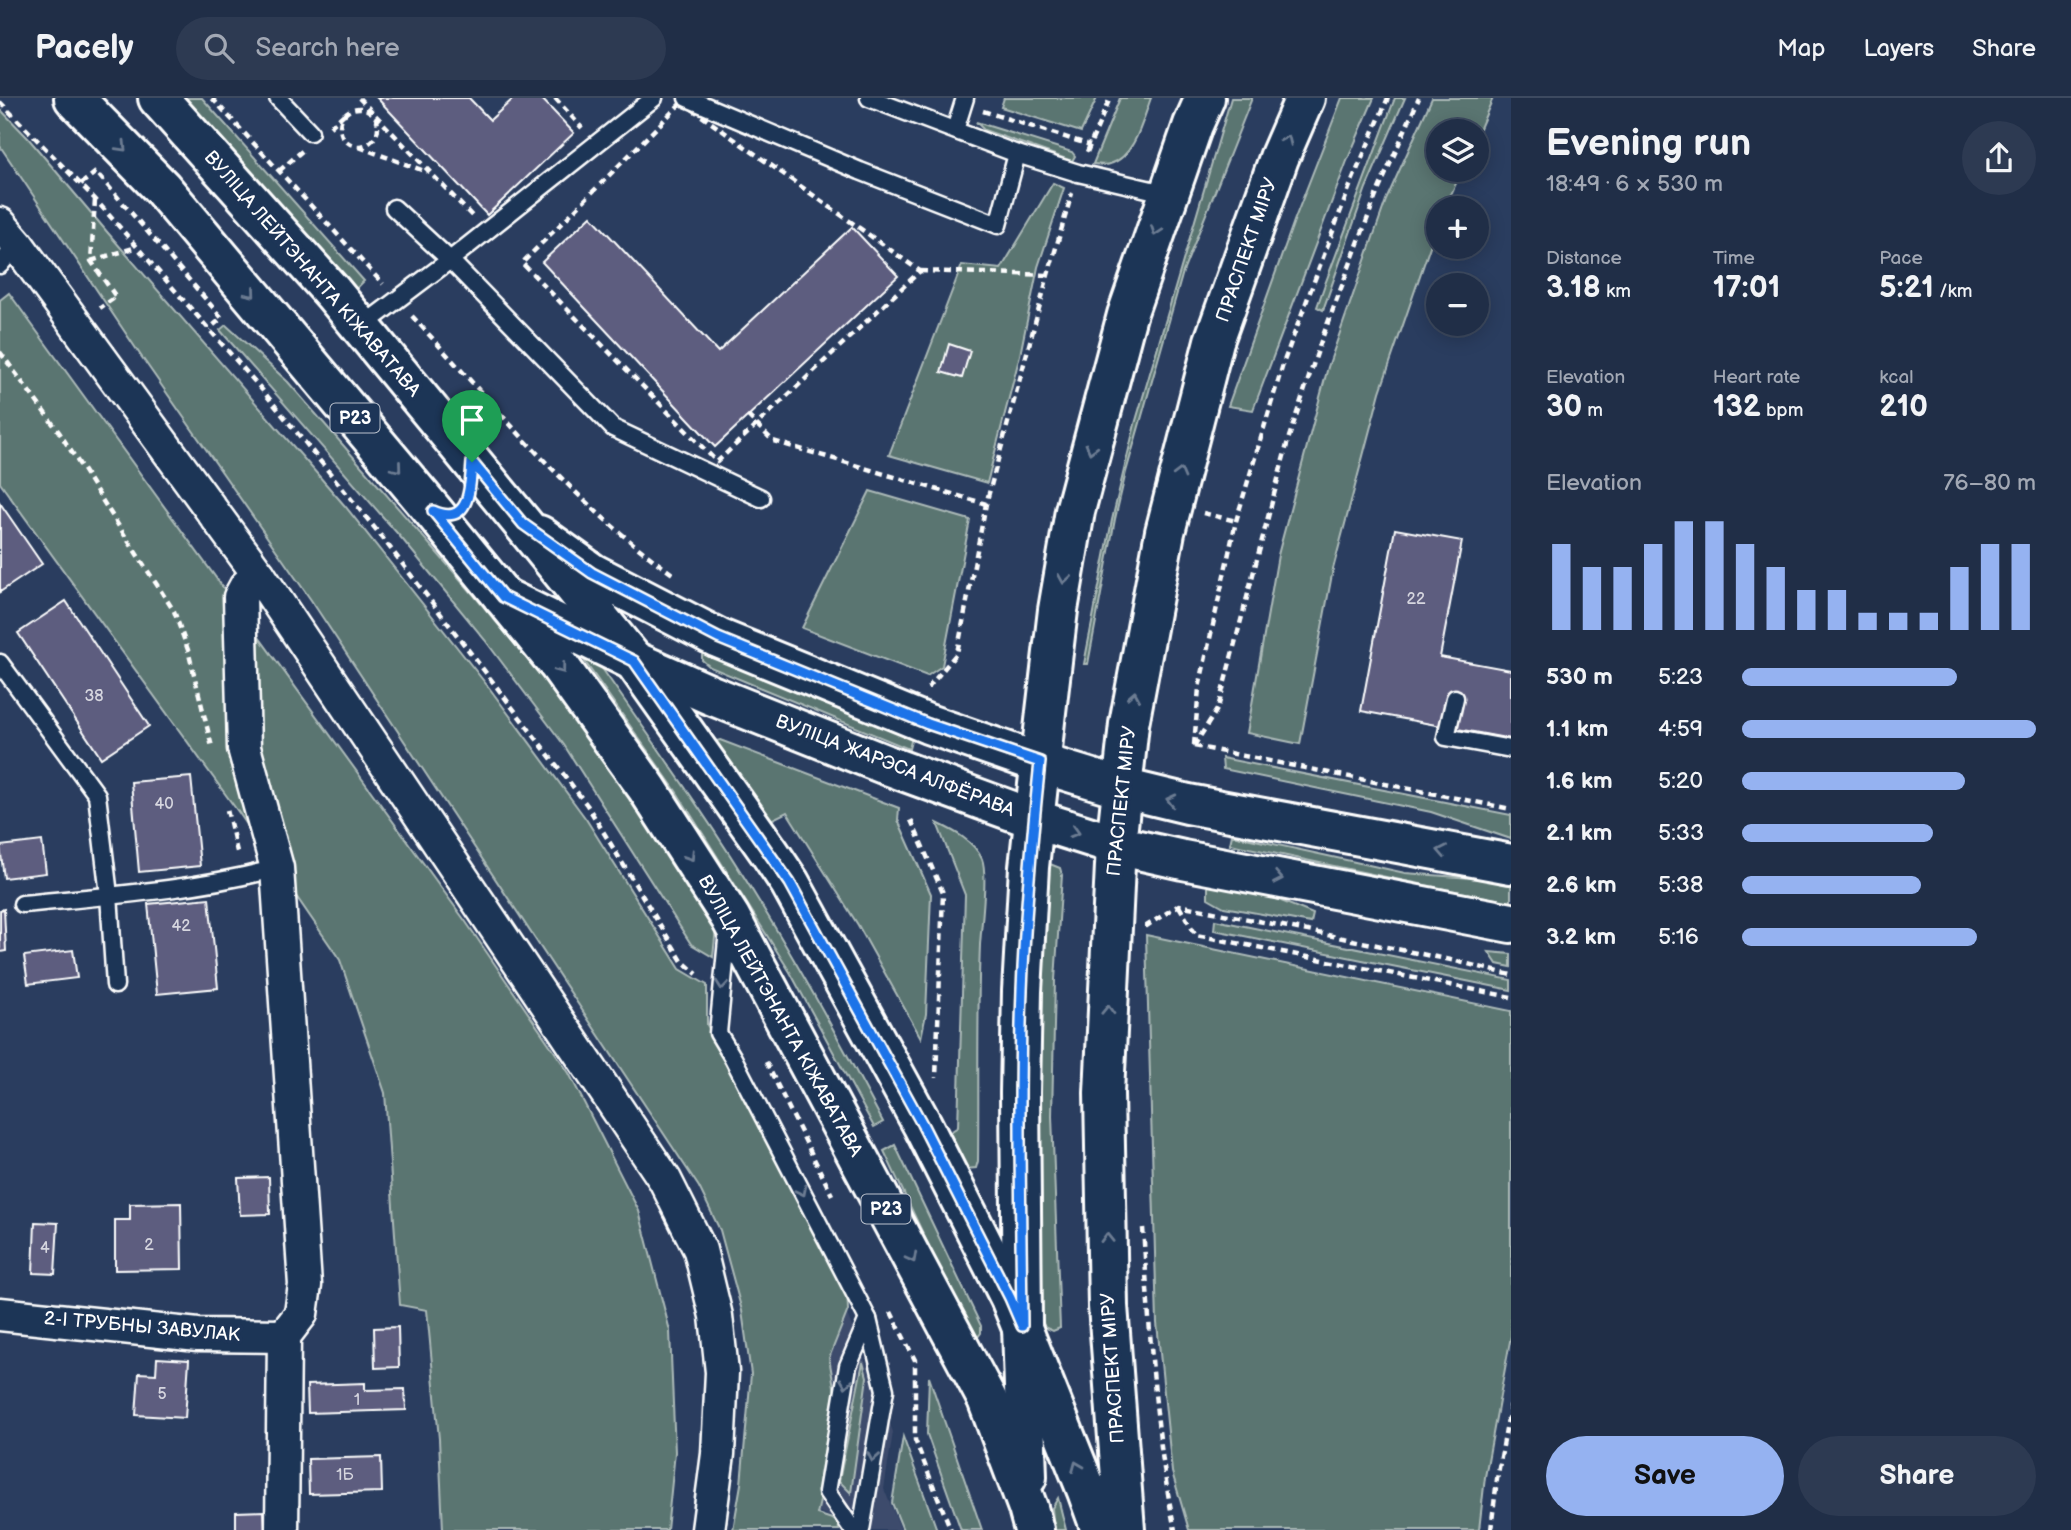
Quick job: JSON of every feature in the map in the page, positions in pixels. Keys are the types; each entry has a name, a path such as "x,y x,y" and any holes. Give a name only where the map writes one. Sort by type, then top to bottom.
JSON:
{"main road":[{"name":"ВУЛІЦА ЛЕЙТЭНАНТА КІЖАВАТАВА","path":"74,98 162,188 433,511 558,664 647,788 730,917 987,1399 1031,1519"},
{"name":"ВУЛІЦА ЛЕЙТЭНАНТА КІЖАВАТАВА","path":"158,98 333,293 634,661 790,883 922,1124 1004,1285 1101,1530"},
{"path":"1031,1519 1022,1326 1022,1003 1029,867 1058,610 1075,511 1127,315 1193,125 1205,98"},
{"name":"ПРАСПЕКТ МІРУ","path":"1125,1530 1108,1306 1104,1093 1116,845 1129,724 1165,532 1214,341 1279,158 1305,98"},
{"path":"433,511 441,515 451,515 461,510 467,501 472,462"},
{"path":"523,524 592,573 718,638 915,719 1122,788 1188,804 1511,864"},
{"name":"ВУЛІЦА ЖАРЭСА АЛФЁРАВА","path":"503,597 634,661 831,743 1034,819 1116,845 1511,923"}],"street":[{"path":"6,244 77,325 259,575 665,1180 700,1250 716,1316 722,1372 718,1454 708,1530"},
{"path":"259,575 246,586 240,597 244,748 277,868 305,1285 301,1314 284,1336 282,1530"},
{"name":"2-І ТРУБНЫ ЗАВУЛАК","path":"0,1314 198,1335 284,1336"}],"lane":[{"path":"278,98 310,132"},
{"path":"361,327 450,261 654,98"},
{"path":"687,98 860,171 998,225 1017,154"},
{"path":"869,98 1017,154 1078,173 1169,194"},
{"path":"955,131 964,101"},
{"path":"394,208 450,261 613,428 761,498"},
{"path":"0,663 97,794 109,895 115,985"},
{"path":"1455,698 1446,737 1511,749"},
{"path":"22,904 243,877 277,868"},
{"path":"730,917 718,1033 868,1319 885,1390 861,1530"},
{"path":"853,1530 827,1492 848,1366 868,1319"}],"path":[{"path":"212,98 556,472 599,515 678,578"},
{"path":"359,98 474,218"},
{"path":"916,683 928,688 957,653 986,505 1048,275 1078,173 1110,98"},
{"path":"1194,746 1199,688 1236,521 1284,361 1350,186 1388,98"},
{"path":"1194,746 1218,708 1289,437 1321,341 1376,197 1419,98"},
{"path":"964,101 1090,145"},
{"path":"0,102 95,199 263,391 378,532 586,805 682,961 697,974"},
{"path":"920,271 717,462 522,263 682,102 920,271 1048,275"},
{"path":"372,111 348,111 342,121 341,133 345,139 430,173"},
{"path":"355,145 368,143 376,134 377,122 372,111"},
{"path":"81,184 96,172 222,318 209,329"},
{"path":"77,325 116,297 91,261 95,199"},
{"path":"91,261 137,247"},
{"path":"0,352 60,432 174,611 188,649 214,757"},
{"path":"748,416 774,441 986,505"},
{"path":"1194,746 1511,809"},
{"path":"227,810 243,877"},
{"path":"911,820 943,892 936,1087"},
{"path":"1179,905 1196,935 1511,997"},
{"path":"1142,929 1179,905 1456,961 1511,975"},
{"path":"1143,1224 1153,1372 1166,1485 1175,1530"},
{"path":"1491,1530 1511,1402"}],"shaded area":[{"path":"843,1304 893,1432 884,1489 901,1530 838,1530 831,1517 814,1510 818,1367"}],"green space":[{"path":"177,98 202,98 364,281 354,291"},
{"path":"1004,98 1097,98 1081,132 1001,107"},
{"path":"1120,98 1151,98 1137,136 1126,154 1110,164 1093,164"},
{"path":"1231,98 1252,98 1183,272 1126,472 1088,664 1084,664 1112,520 1135,424"},
{"path":"1342,98 1374,98 1347,161 1253,410 1228,406 1294,221"},
{"path":"1395,98 1405,98 1366,188 1323,310 1317,307"},
{"path":"1432,98 1493,98 1484,119 1426,119 1426,182 1457,182 1450,196 1426,196 1426,258 1380,392 1333,569 1300,744 1247,733 1278,555 1328,367 1386,200"},
{"path":"0,109 28,138 345,506 490,689 586,819 680,969 707,985 707,1025 787,1167 847,1287 848,1310 829,1358 836,1398 831,1453 817,1514 838,1521 839,1530 733,1530 741,1484 751,1374 742,1311 720,1230 699,1187 311,600 141,356 0,146"},
{"path":"976,122 1072,152 1075,156 1072,161 984,130"},
{"path":"1053,183 1064,188 1038,267 1020,355 987,483 889,455 962,265 1001,269"},
{"path":"9,293 466,922 569,1073 639,1211 670,1331 675,1452 667,1530 443,1530 439,1439 427,1310 400,1305 385,1093 340,960 239,813 0,483 0,300"},
{"path":"226,325 288,382 473,594 601,748 716,928 713,957 691,944 564,745 485,640 403,540 220,330"},
{"path":"870,491 970,520 942,666 927,676 802,628"},
{"path":"702,652 913,733 909,749 710,667 702,660"},
{"path":"582,654 592,654 740,871 808,984 883,1122 874,1127 790,972 676,791"},
{"path":"720,740 899,808 898,820 931,894 926,1014 921,1038 858,925 787,812 767,822 713,742"},
{"path":"1222,758 1511,815 1511,839 1431,812 1223,769"},
{"path":"937,823 969,842 984,866 979,972 976,1168 965,1169 947,1134 958,1127 965,895"},
{"path":"1232,835 1405,873 1511,881 1511,902 1230,844"},
{"path":"1050,864 1060,868 1062,875 1055,980 1052,1116 1060,1328 1053,1331 1044,1327 1042,1317 1034,1202 1045,871"},
{"path":"1208,882 1269,896 1313,914 1311,923 1224,907 1208,898"},
{"path":"1215,920 1511,980 1511,990 1214,930"},
{"path":"1146,935 1511,1011 1511,1336 1485,1477 1479,1530 1189,1530 1172,1472 1157,1323"},
{"path":"1489,952 1511,954 1511,967 1497,964"},
{"path":"895,1145 981,1326 981,1333 977,1338 972,1339 966,1332 884,1151"},
{"path":"863,1362 867,1377 851,1493 839,1481"},
{"path":"929,1377 982,1530 961,1530 927,1434"},
{"path":"903,1437 937,1530 903,1530 892,1503"},
{"path":"1058,1498 1066,1530 1054,1530 1052,1508"}],"building":[{"path":"377,98 469,98 490,120 514,98 541,98 574,133 487,215"},
{"path":"591,216 718,352 852,227 898,276 715,447 542,262"},
{"path":"949,344 970,351 962,378 941,372"},
{"path":"0,503 42,564 0,592"},
{"path":"1395,529 1462,541 1440,657 1511,670 1511,739 1361,711"},
{"path":"66,601 149,726 101,758 18,633"},
{"path":"191,777 200,866 139,872 131,782"},
{"path":"42,841 46,873 4,878 0,846"},
{"path":"209,898 218,988 157,994 148,904"},
{"path":"4,909 6,951 0,952 0,910"},
{"path":"73,950 77,978 28,984 24,956"},
{"path":"269,1177 270,1214 240,1215 238,1178"},
{"path":"181,1203 182,1269 115,1270 115,1220 130,1220 130,1204"},
{"path":"35,1222 58,1223 55,1274 33,1273"},
{"path":"398,1327 399,1367 375,1368 374,1328"},
{"path":"157,1358 189,1360 185,1418 136,1415 139,1373 156,1374"},
{"path":"365,1383 365,1390 405,1389 406,1410 308,1413 307,1385"},
{"path":"381,1457 382,1492 309,1494 308,1459"},
{"path":"264,1511 265,1530 236,1530 236,1512"}],"route":[{"path":"472,462 523,524 592,573 718,638 928,724 1040,762 1029,867 1022,990 1022,1326 922,1124 790,883 634,661 503,597 433,511 441,515 451,515 461,510 467,501 472,462"}]}
